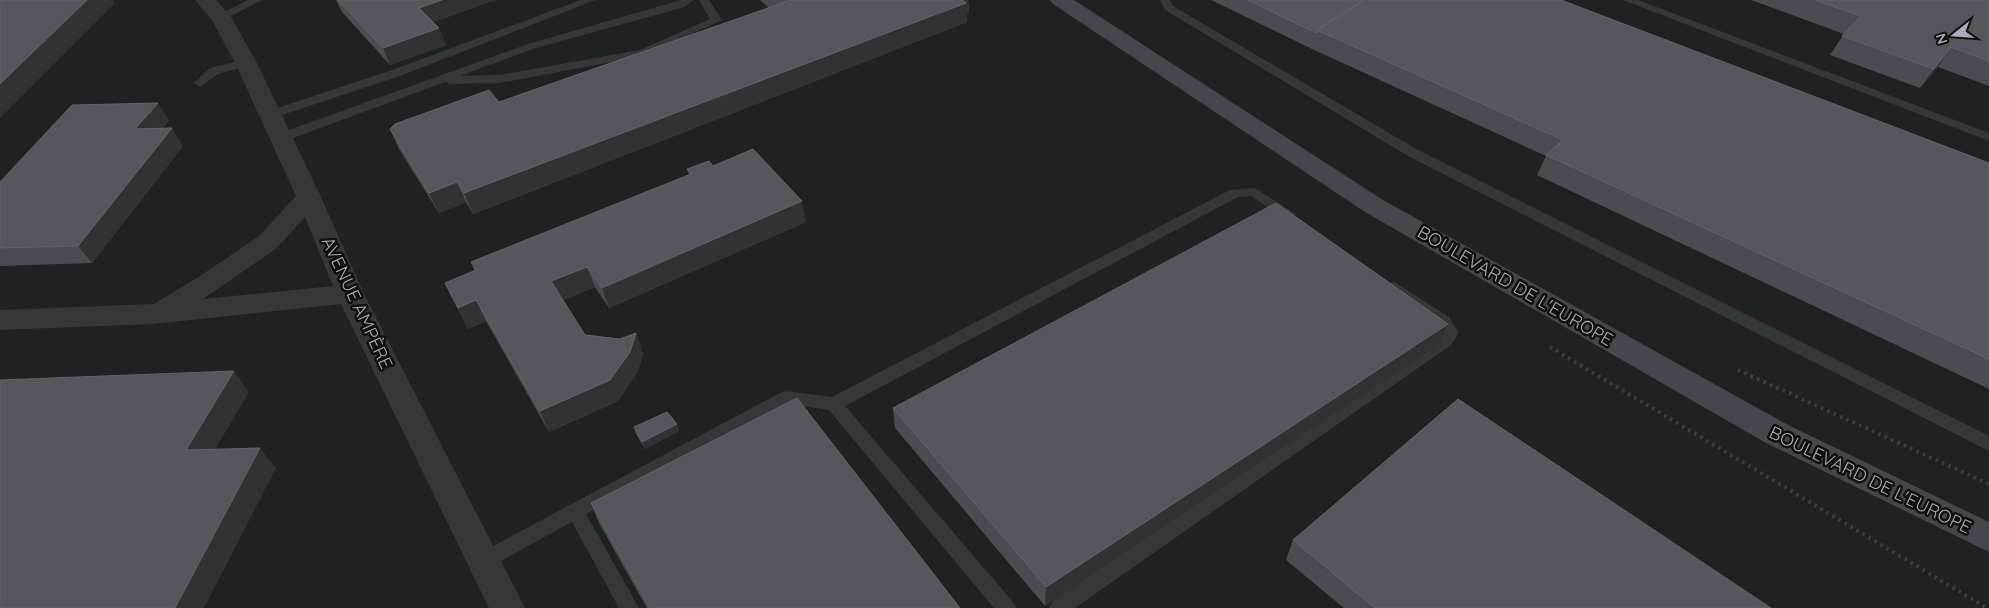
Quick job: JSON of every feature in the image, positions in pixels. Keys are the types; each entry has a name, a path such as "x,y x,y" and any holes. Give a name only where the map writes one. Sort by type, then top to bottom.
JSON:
{"main road":[{"name":"BOULEVARD DE L'EUROPE","path":"1060,0 1374,206 1777,434 1989,538"}],"street":[{"name":"AVENUE AMPÈRE","path":"213,8 246,63 309,197 350,294 506,608"},
{"path":"153,314 210,283 268,242 309,197"},
{"path":"0,320 153,314 350,294"}],"lane":[{"path":"213,8 257,0"},
{"path":"269,115 396,73 591,0"},
{"path":"280,138 532,46 681,5 688,0"},
{"path":"439,80 500,80 643,53 716,20 704,0"},
{"path":"1165,0 1169,8 1414,153 1989,444"},
{"path":"1628,0 1989,136"},
{"path":"200,83 214,71 246,63"},
{"path":"483,561 786,397 834,404 1235,193 1255,192 1304,226"},
{"path":"1059,608 1446,341 1451,333 1444,321 1378,276"},
{"path":"834,404 1006,608"},
{"path":"575,511 629,608"}],"path":[{"path":"1732,367 1989,484"}],"shaded area":[{"path":"0,0 1989,0 1989,608 0,608"}],"building":[{"path":"0,0 87,0 0,84"},
{"path":"338,0 442,0 419,8 439,28 383,48"},
{"path":"791,0 962,0 966,3 464,193 457,182 429,193 390,129 395,124 489,90 499,102"},
{"path":"1248,0 1364,0 1317,30 1319,31 1316,33"},
{"path":"1364,0 1561,0 1989,163 1989,359 1546,155 1563,140 1317,30"},
{"path":"1815,0 1989,0 1989,61 1951,47 1934,69 1842,36 1861,16"},
{"path":"158,103 135,129 172,128 78,246 0,248 0,182 72,105"},
{"path":"753,149 802,201 602,288 587,267 551,281 585,335 620,339 636,333 630,352 610,380 540,411 476,300 458,308 445,283 476,270 471,262 691,174 687,169 709,161 713,166"},
{"path":"1276,203 1448,324 1046,587 893,408"},
{"path":"234,371 186,450 260,448 175,608 0,608 0,380"},
{"path":"797,398 960,608 650,608 591,503"},
{"path":"1458,399 1771,608 1375,608 1293,540"},
{"path":"667,412 677,424 642,442 634,427"}]}
